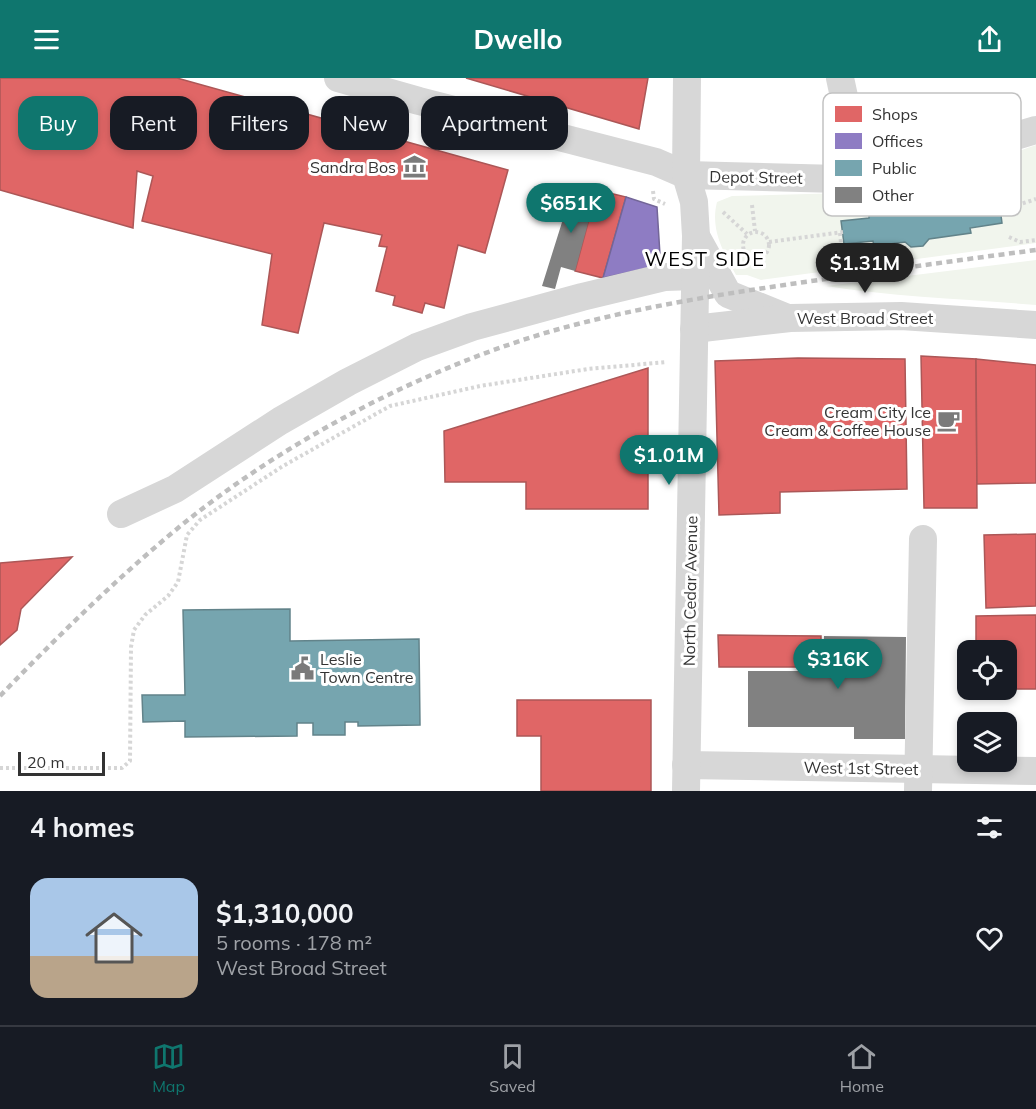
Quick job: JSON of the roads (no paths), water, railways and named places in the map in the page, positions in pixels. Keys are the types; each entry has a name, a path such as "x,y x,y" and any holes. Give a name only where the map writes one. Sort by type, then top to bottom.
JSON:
{"street":[{"path":"338,78 656,162 686,176"},
{"name":"North Cedar Avenue","path":"686,778 696,276 694,202 686,176 687,78"},
{"path":"840,78 843,93"},
{"name":"Depot Street","path":"1021,134 1036,130"},
{"name":"Depot Street","path":"686,176 823,179"},
{"path":"696,236 728,294 790,318"},
{"path":"121,514 175,489 280,421 348,382 417,347 472,327 561,302 665,277 696,276"},
{"name":"West Broad Street","path":"694,328 790,318 902,316 1036,325"},
{"path":"918,780 923,539"},
{"name":"West 1st Street","path":"686,778 918,780 1036,771"}],"railway":[{"path":"0,696 109,588 219,496 310,437 408,385 459,363 559,329 650,308 712,296 1036,250"}],"place":[{"name":"Sandra Bos","path":"414,167"},
{"name":"Cream City Ice Cream & Coffee House","path":"949,421"},
{"name":"Leslie Town Centre","path":"302,668"}],"district":[{"name":"WEST SIDE","path":"705,258"}]}
